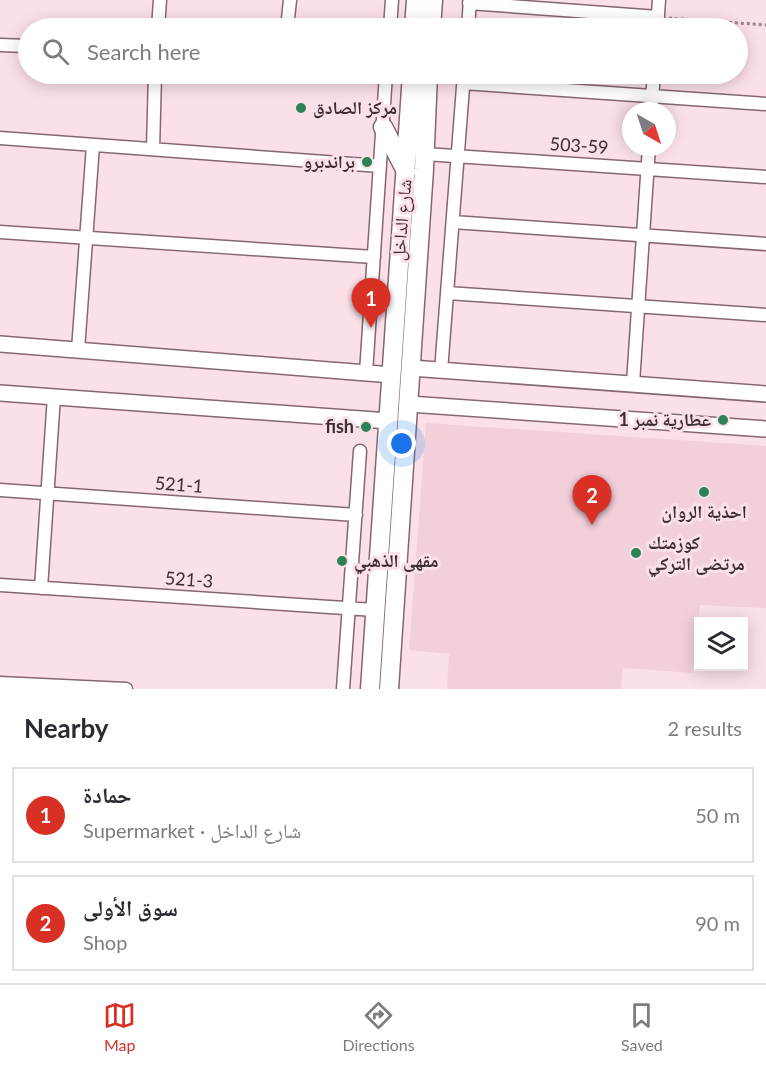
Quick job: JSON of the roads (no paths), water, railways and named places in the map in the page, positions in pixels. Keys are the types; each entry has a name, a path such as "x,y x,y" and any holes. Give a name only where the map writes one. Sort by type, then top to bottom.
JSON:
{"main road":[{"path":"415,18 416,0"},
{"path":"432,18 433,0"},
{"name":"شارع الداخل","path":"370,689 411,84"},
{"name":"شارع الداخل","path":"389,689 428,84"},
{"path":"383,127 406,171"}],"street":[{"path":"159,18 160,0"},
{"path":"288,18 290,0"},
{"path":"391,18 392,0"},
{"path":"657,18 659,0"},
{"path":"469,18 470,2 612,18"},
{"path":"0,45 18,46"},
{"path":"153,149 155,84"},
{"path":"366,373 386,84"},
{"path":"441,370 464,84"},
{"path":"527,84 766,104"},
{"path":"652,102 653,84"},
{"path":"0,138 380,166"},
{"path":"78,350 93,145"},
{"name":"503-59","path":"425,154 766,177"},
{"path":"633,383 649,156"},
{"path":"453,222 766,244"},
{"path":"0,232 374,257"},
{"path":"447,293 766,315"},
{"path":"0,344 392,375"},
{"path":"411,368 766,394"},
{"path":"0,393 389,421"},
{"path":"41,588 54,396"},
{"path":"409,404 766,429"},
{"path":"343,689 360,451"},
{"name":"521-1","path":"0,490 356,515"},
{"name":"521-3","path":"0,585 375,610"},
{"path":"0,683 126,689"}],"place":[{"name":"مركز الصادق","path":"301,108"},
{"name":"براندبرو","path":"367,162"},
{"name":"حمادة","path":"371,328"},
{"name":"عطارية نمبر 1","path":"723,420"},
{"name":"fish","path":"366,427"},
{"name":"احذية الروان","path":"704,492"},
{"name":"سوق الأولى","path":"592,525"},
{"name":"كوزمتك مرتضى التركي","path":"636,553"},
{"name":"مقهى الذهبي","path":"342,561"}]}
